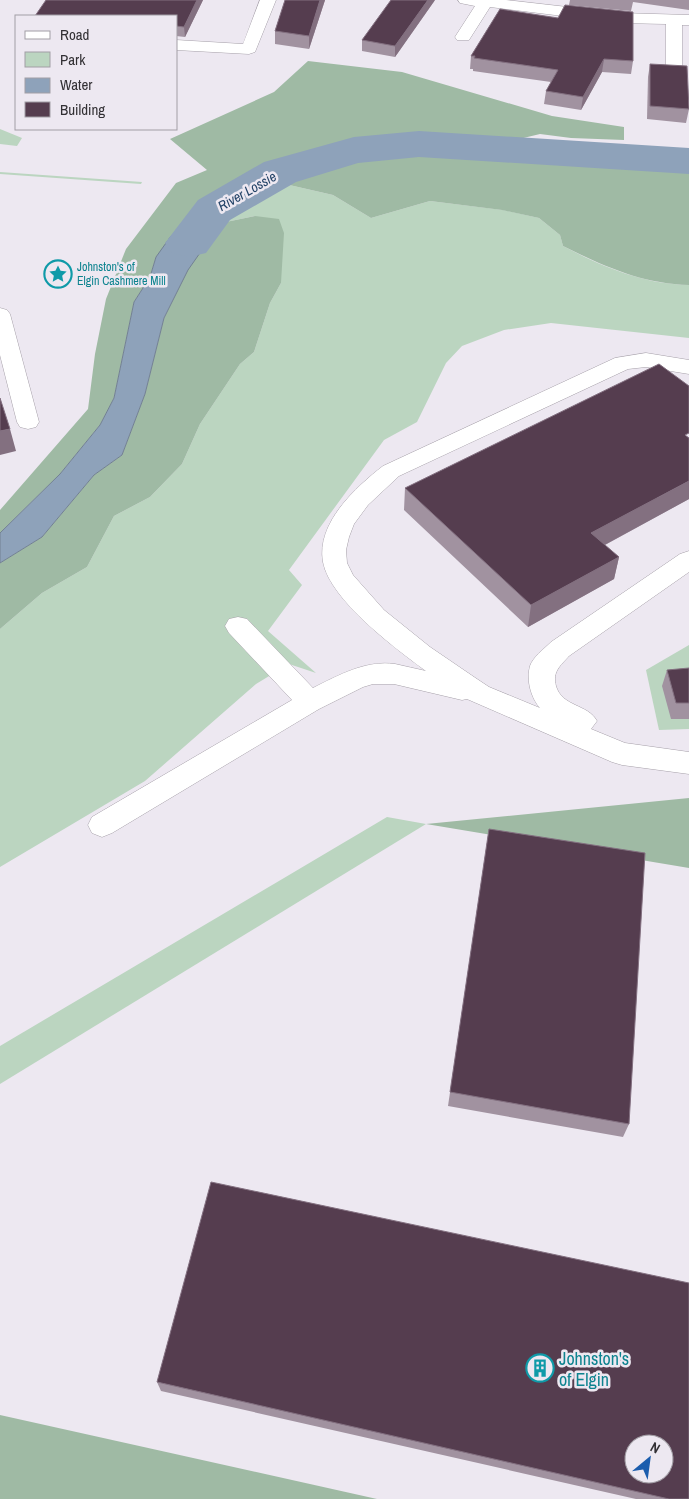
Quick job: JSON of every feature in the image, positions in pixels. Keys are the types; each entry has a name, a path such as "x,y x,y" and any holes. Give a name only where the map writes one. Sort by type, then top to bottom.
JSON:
{"street":[{"path":"178,45 249,49 268,0"},
{"path":"466,0 540,5 620,18 682,20 674,69"},
{"path":"463,37 485,2"},
{"path":"0,314 28,422"},
{"path":"689,367 646,360 623,363 391,471 373,484 338,530 333,549 335,565 344,583 392,631 458,682 480,694 622,754 689,763"},
{"path":"661,759 629,741 555,707 546,696 542,683 543,666 560,649 689,560"},
{"path":"238,626 310,702"},
{"path":"102,825 310,702 355,679 373,674 394,674 480,694"}],"green space":[{"path":"308,61 402,72 552,116 624,127 624,140 571,138 540,134 515,140 400,139 355,141 307,153 270,167 226,188 156,257 150,277 134,302 114,398 100,425 60,474 0,533 0,510 88,409 95,354 106,299 126,249 176,183 207,170 170,139 274,92"},
{"path":"0,129 22,138 17,146 0,144"},
{"path":"426,155 689,170 689,285 672,284 639,277 593,260 563,246 560,235 539,218 502,210 430,201 371,218 333,195 285,184 368,157"},
{"path":"0,172 142,182 141,184 0,174"},
{"path":"285,184 333,195 371,218 430,201 503,210 539,218 560,235 563,246 593,261 639,278 689,285 689,338 551,323 504,330 462,346 446,363 417,422 384,440 289,570 302,585 268,631 316,673 289,664 256,684 145,781 0,867 0,629 42,593 87,567 114,516 150,497 182,464 200,424 240,364 254,352 270,303 281,283 255,216 221,223 263,190"},
{"path":"255,216 279,219 284,233 281,283 270,303 254,352 240,364 200,424 182,464 150,497 114,516 87,567 42,593 0,629 0,563 42,537 94,475 122,455 145,394 164,318 188,269 221,223"},
{"path":"689,645 689,729 659,730 646,670"},
{"path":"689,798 689,868 426,824"},
{"path":"387,817 426,824 0,1084 0,1046"},
{"path":"0,1415 377,1499 0,1499"}],"water":[{"path":"253,175 263,190 221,223 188,270 164,318 145,394 122,455 94,475 42,537 0,563 0,533 60,474 100,425 114,398 134,302 150,277 156,257 171,236 226,188"}],"building":[{"path":"46,0 197,0 184,27 178,26 178,15 36,15"},
{"path":"285,0 320,0 309,36 275,31"},
{"path":"391,0 428,0 395,46 362,40"},
{"path":"565,5 633,12 633,61 604,59 583,97 546,91 558,70 471,56 500,9 558,18"},
{"path":"650,64 687,66 689,109 650,106"},
{"path":"659,364 689,386 689,433 685,435 689,438 689,481 591,533 619,557 531,605 405,488"},
{"path":"0,398 10,429 0,431"},
{"path":"689,668 689,703 676,703 667,670"},
{"path":"489,829 645,853 629,1124 450,1092"},
{"path":"211,1182 689,1283 689,1499 669,1499 157,1382"}],"waterway":[{"name":"River Lossie","path":"189,243 214,210 280,172 354,150 419,144 689,161"}],"place":[{"name":"Johnston's of Elgin Cashmere Mill","path":"58,274"},
{"name":"Johnston's of Elgin","path":"540,1368"}]}
